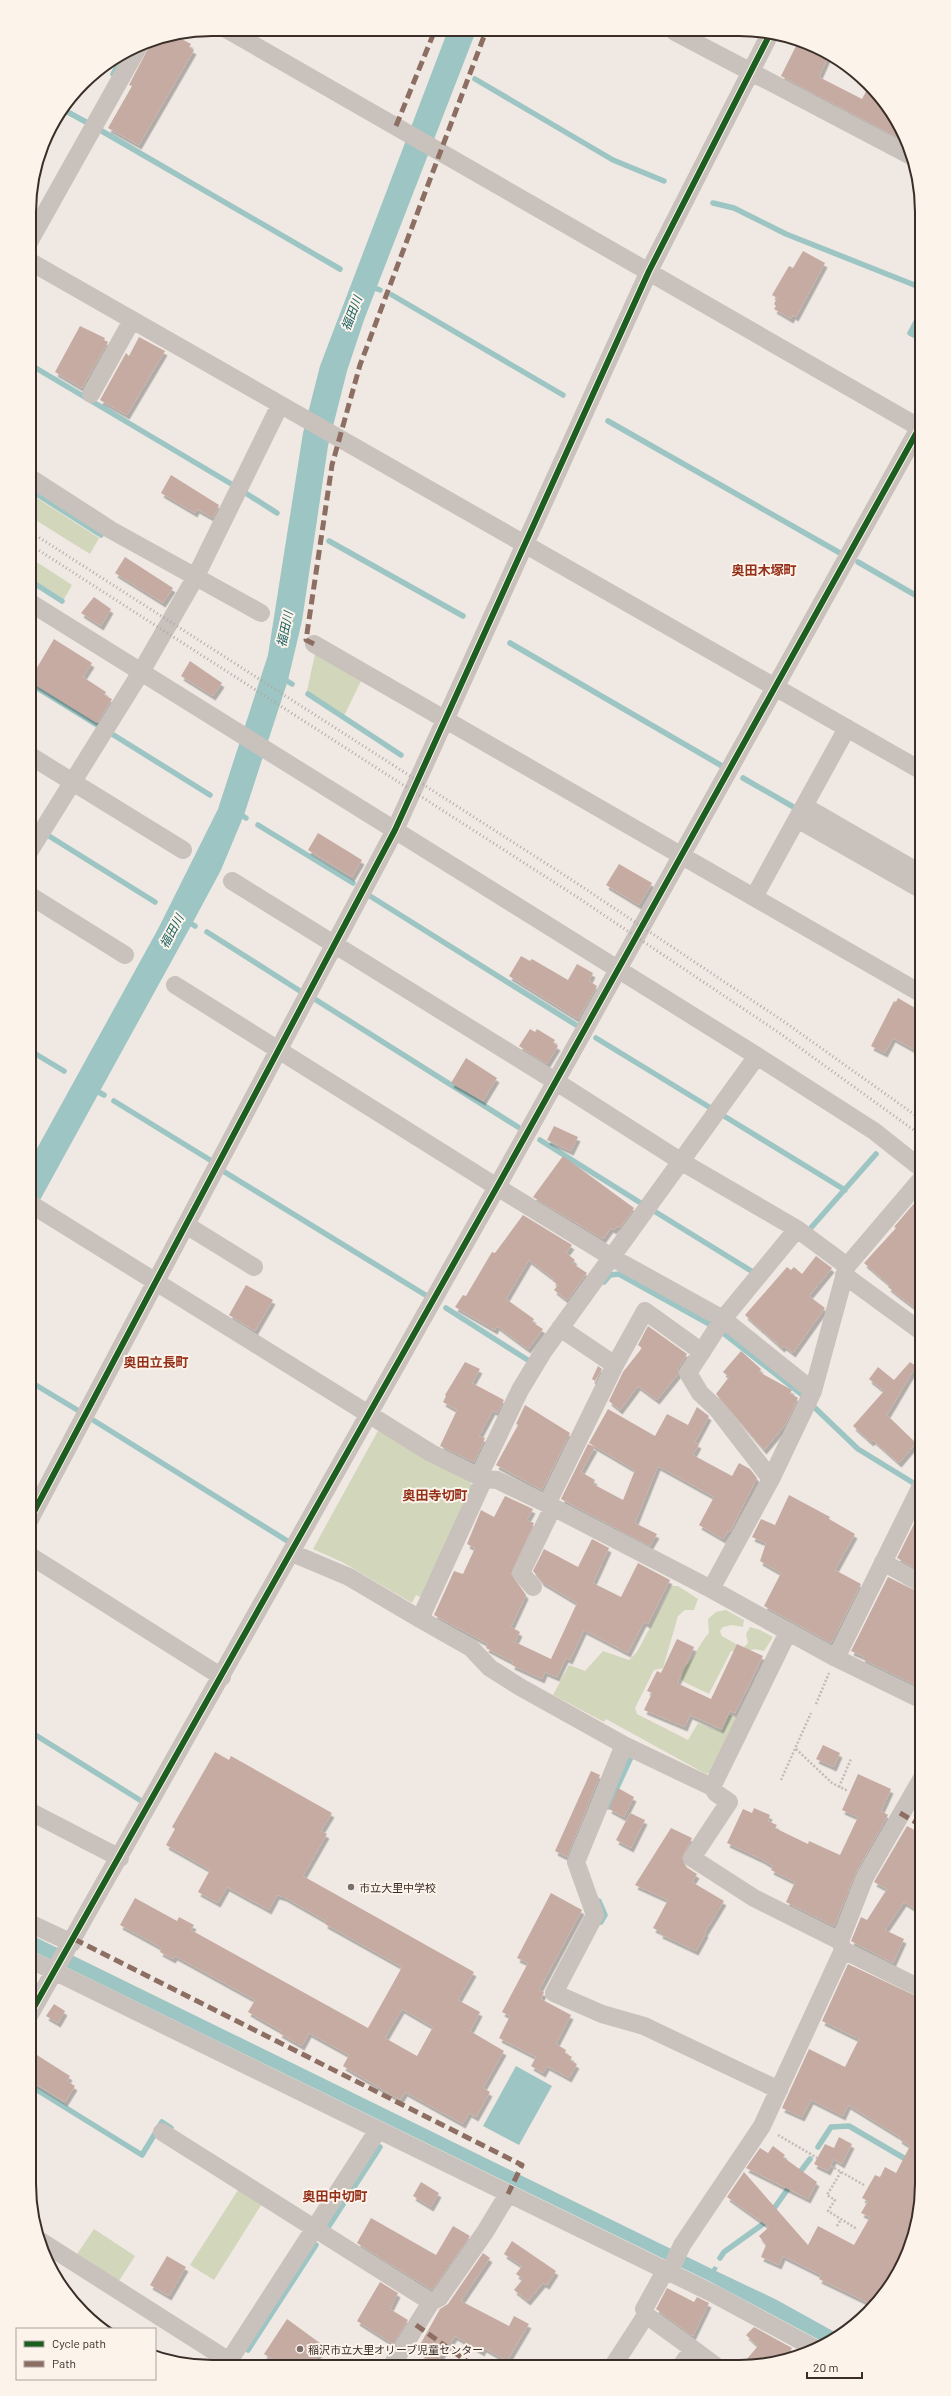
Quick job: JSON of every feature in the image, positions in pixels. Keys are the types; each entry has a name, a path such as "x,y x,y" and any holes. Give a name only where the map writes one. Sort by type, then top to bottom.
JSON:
{"street":[{"path":"238,36 915,424"},
{"path":"683,36 905,153"},
{"path":"36,1508 157,1282 333,944 395,830 649,271 768,39"},
{"path":"36,230 135,54"},
{"path":"36,264 297,415 526,544 915,767"},
{"path":"91,394 132,320"},
{"path":"36,841 141,672 196,578 280,405"},
{"path":"36,2004 370,1414 617,969 915,438"},
{"path":"36,482 111,530 261,613"},
{"path":"36,606 758,1056 874,1131 915,1163"},
{"path":"314,644 915,990"},
{"path":"754,897 847,728"},
{"path":"36,759 184,850"},
{"path":"801,812 915,870"},
{"path":"801,812 915,885"},
{"path":"232,881 555,1081 682,1162 796,1229 915,1326"},
{"path":"36,899 125,955"},
{"path":"176,985 497,1187 613,1258 723,1319 813,1391"},
{"path":"420,1619 520,1390 560,1328 613,1258 758,1056"},
{"path":"711,1589 770,1478 813,1391 846,1270 915,1186"},
{"path":"36,1207 431,1453 482,1477 497,1480 550,1505 711,1589 836,1658 915,1697"},
{"path":"186,1226 254,1267"},
{"path":"770,1478 717,1409 700,1393 688,1373 723,1319 796,1229"},
{"path":"533,1587 521,1573 550,1505 615,1365 646,1311 702,1352"},
{"path":"560,1328 615,1365"},
{"path":"836,1658 915,1498"},
{"path":"292,1553 349,1577 471,1648 490,1668 520,1687 624,1745 712,1787 716,1793 729,1802 692,1858 754,1898 915,1985"},
{"path":"36,1560 222,1677"},
{"path":"883,1562 915,1580"},
{"path":"712,1787 788,1632"},
{"path":"624,1745 576,1862 595,1916 554,1992 602,2014 644,2026 779,2090"},
{"path":"708,2360 646,2315 644,2309 682,2246 762,2126 842,1945 865,1877 915,1790"},
{"path":"36,1815 120,1858"},
{"path":"36,1927 70,1945"},
{"path":"36,1962 668,2271 809,2345"},
{"path":"232,2360 378,2130"},
{"path":"162,2132 430,2302"},
{"path":"395,2360 430,2302 439,2298 486,2232 508,2194"},
{"path":"47,2245 225,2360"},
{"path":"617,2360 646,2315"},
{"path":"685,2360 693,2349"}],"path":[{"path":"816,1704 836,1658"},
{"path":"781,1780 811,1713"},
{"path":"796,1749 832,1783 848,1791"},
{"path":"839,1787 852,1759"},
{"path":"762,2126 819,2159"},
{"path":"830,2166 864,2185"},
{"path":"841,2172 827,2195 835,2200 828,2212 857,2229"},
{"path":"837,2226 841,2219"}],"green space":[{"path":"36,498 99,538 90,554 36,520"},
{"path":"36,562 72,585 64,599 36,581"},
{"path":"315,654 362,679 344,716 307,691"},
{"path":"379,1429 468,1479 474,1488 422,1598 416,1595 412,1603 342,1562 313,1549"},
{"path":"672,1586 678,1586 698,1599 694,1610 685,1610 678,1616 663,1668 654,1670 635,1708 637,1714 688,1740 698,1723 722,1732 729,1715 738,1717 712,1772 706,1774 606,1719 604,1722 553,1695 569,1665 585,1671 603,1651 629,1660 637,1652"},
{"path":"726,1610 744,1620 743,1627 732,1625 723,1627 720,1631 722,1636 743,1648 748,1643 746,1634 750,1627 760,1630 773,1637 764,1651 754,1649 746,1655 731,1651 709,1694 684,1682 681,1679 683,1668 690,1661 709,1633 708,1619 716,1612"},
{"path":"240,2187 263,2202 214,2280 190,2265"},
{"path":"94,2229 135,2256 119,2281 77,2254"}],"water":[{"name":"福田川","path":"446,36 474,36 364,320 347,371 328,446 302,621 288,680 244,815 221,870 36,1207 36,1150 158,929 218,809 268,655 303,433 320,366"},
{"path":"36,1937 712,2269 714,2266 718,2268 716,2271 777,2300 834,2332 820,2340 709,2281 36,1952"},
{"path":"516,2066 552,2086 519,2145 483,2126"}],"building":[{"path":"181,39 191,44 189,47 194,50 139,145 108,128 132,86 129,85 149,48"},
{"path":"796,45 817,54 827,60 819,77 862,99 867,90 879,105 899,138 781,76"},
{"path":"803,251 825,263 796,317 793,315 791,319 774,309 776,306 774,304 777,298 772,295 789,266 793,268"},
{"path":"80,326 105,338 104,340 108,342 82,388 55,372"},
{"path":"139,337 165,351 127,415 100,400 126,353 129,356"},
{"path":"171,475 219,505 213,518 197,509 195,513 161,493"},
{"path":"125,557 173,588 163,603 115,573"},
{"path":"94,597 111,609 101,626 81,613"},
{"path":"54,639 92,663 83,677 106,692 104,695 112,699 97,723 36,685 36,669"},
{"path":"190,661 222,683 213,696 181,676"},
{"path":"318,833 362,860 352,877 308,850"},
{"path":"619,864 652,883 639,905 606,885"},
{"path":"521,956 530,961 532,959 568,980 577,964 593,973 589,981 597,986 578,1019 509,976"},
{"path":"898,998 915,1008 915,1050 893,1038 885,1053 871,1046 894,1001 896,1002"},
{"path":"530,1029 535,1032 537,1029 555,1040 553,1043 558,1046 547,1064 519,1046"},
{"path":"466,1058 497,1078 483,1101 451,1083"},
{"path":"554,1126 578,1137 571,1151 547,1140"},
{"path":"563,1156 634,1208 620,1228 617,1226 614,1230 611,1228 603,1239 533,1197"},
{"path":"915,1202 915,1308 888,1287 890,1285 864,1263 896,1228 894,1227"},
{"path":"523,1215 572,1245 566,1253 575,1260 572,1263 587,1273 567,1300 554,1290 558,1285 553,1281 554,1279 529,1260 506,1299 534,1319 532,1322 543,1329 528,1349 497,1326 495,1330 455,1307 463,1295 466,1296 492,1252 495,1253"},
{"path":"816,1256 832,1268 809,1296 825,1308 793,1353 784,1346 782,1348 745,1315 787,1267 791,1270 794,1267 802,1274"},
{"path":"246,1285 273,1300 255,1331 229,1315"},
{"path":"648,1326 687,1354 679,1367 678,1374 657,1400 638,1386 620,1410 609,1401 623,1372 642,1348 638,1345"},
{"path":"741,1351 761,1369 759,1372 792,1390 790,1393 798,1398 785,1425 764,1450 716,1394 729,1377 723,1372"},
{"path":"465,1362 480,1369 472,1383 504,1400 497,1413 493,1410 479,1436 485,1438 474,1462 440,1446 457,1410 443,1402 446,1396 445,1395"},
{"path":"910,1362 915,1365 887,1415 915,1442 915,1444 899,1463 873,1440 871,1442 853,1426 884,1391 869,1379 878,1367 894,1380"},
{"path":"598,1366 602,1369 595,1381 592,1379"},
{"path":"525,1405 570,1433 542,1490 496,1465 518,1425 516,1424"},
{"path":"697,1407 709,1416 695,1442 699,1444 693,1455 732,1476 739,1463 750,1469 757,1478 730,1532 728,1531 723,1539 699,1525 714,1497 658,1466 635,1523 657,1534 650,1546 561,1499 588,1444 595,1447 581,1472 595,1480 593,1484 623,1500 635,1470 589,1443 608,1409 655,1436 667,1414 688,1425"},
{"path":"789,1495 830,1517 829,1519 855,1534 835,1570 861,1584 831,1643 764,1606 781,1573 760,1561 766,1543 752,1537 761,1519 775,1525"},
{"path":"505,1496 533,1509 527,1520 534,1523 511,1574 526,1595 511,1627 520,1632 515,1642 551,1659 577,1603 542,1582 533,1571 544,1549 578,1567 592,1539 609,1548 593,1583 621,1597 638,1563 670,1580 648,1624 644,1622 628,1653 584,1630 570,1660 566,1658 557,1677 545,1672 542,1679 512,1665 513,1662 486,1648 488,1644 434,1615 454,1571 463,1574 475,1548 467,1544 481,1510 494,1517"},
{"path":"915,1522 915,1568 897,1558"},
{"path":"888,1577 915,1590 915,1685 862,1659 863,1656 851,1651"},
{"path":"677,1639 694,1647 678,1681 679,1684 711,1699 737,1644 763,1656 735,1713 730,1711 721,1729 690,1715 685,1727 644,1710 652,1693 647,1691 657,1671 661,1673"},
{"path":"823,1745 840,1753 834,1767 816,1759"},
{"path":"215,1752 229,1760 231,1756 332,1813 321,1831 327,1834 303,1876 474,1972 458,2000 480,2012 470,2031 504,2051 483,2088 490,2092 476,2117 469,2113 463,2124 405,2092 400,2100 343,2066 349,2055 309,2033 302,2046 279,2033 281,2031 248,2012 255,2000 175,1956 173,1959 160,1952 162,1948 120,1925 135,1898 177,1921 179,1917 194,1925 191,1930 368,2028 402,1967 325,1924 326,1921 284,1897 277,1895 269,1910 227,1887 218,1903 198,1892 210,1870 166,1845 175,1829 172,1827","holes":["402,2009 433,2027 417,2056 385,2038"]},
{"path":"591,1771 600,1775 567,1857 555,1851"},
{"path":"858,1774 891,1789 881,1811 888,1815 856,1872 834,1926 786,1902 795,1882 771,1870 773,1866 761,1859 727,1843 743,1809 752,1813 754,1808 770,1815 768,1821 777,1825 775,1828 808,1844 809,1841 840,1855 858,1817 842,1810"},
{"path":"618,1788 634,1797 624,1817 609,1809"},
{"path":"630,1813 645,1820 631,1848 616,1840"},
{"path":"907,1826 915,1830 915,1909 904,1902 885,1930 904,1939 893,1963 851,1941 861,1917 867,1920 887,1889 874,1882"},
{"path":"671,1828 692,1838 682,1858 686,1867 697,1874 692,1882 724,1901 705,1932 706,1933 696,1951 660,1934 661,1932 653,1928 668,1900 635,1885"},
{"path":"551,1893 582,1910 539,1990 544,1992 541,1999 571,2015 556,2044 566,2050 565,2053 572,2057 570,2060 577,2064 569,2078 547,2066 543,2073 531,2066 536,2057 499,2038 510,2016 502,2012 528,1963 517,1958"},
{"path":"848,1964 915,1996 915,2196 912,2218 906,2241 897,2262 879,2291 869,2303 819,2279 821,2275 783,2256 779,2265 761,2257 766,2245 759,2236 769,2227 727,2197 744,2172 808,2245 818,2226 854,2245 870,2217 861,2213 868,2201 862,2198 875,2175 880,2177 885,2167 896,2173 910,2146 899,2139 900,2137 848,2105 843,2116 811,2100 802,2117 782,2108 809,2049 845,2067 859,2039 822,2021"},
{"path":"54,2004 65,2011 58,2023 46,2016"},
{"path":"36,2054 70,2076 67,2081 75,2086 65,2102 36,2084"},
{"path":"839,2137 852,2144 842,2164 834,2159 828,2171 814,2164 825,2144 834,2148"},
{"path":"773,2146 785,2155 783,2157 817,2182 808,2199 746,2168 760,2148 768,2153"},
{"path":"421,2182 439,2193 431,2207 413,2196"},
{"path":"371,2218 436,2255 453,2226 470,2236 432,2290 357,2243"},
{"path":"512,2241 556,2271 547,2285 543,2283 528,2301 514,2290 523,2279 516,2274 522,2266 504,2254"},
{"path":"483,2253 490,2258 461,2301 509,2326 514,2316 529,2324 508,2360 484,2348 482,2352 455,2336 438,2360 429,2360 421,2355 427,2347 421,2343 440,2309 448,2304"},
{"path":"167,2256 186,2267 169,2296 150,2285"},
{"path":"380,2282 398,2293 390,2309 408,2320 393,2344 357,2321"},
{"path":"667,2288 694,2302 697,2297 709,2303 693,2336 656,2309"},
{"path":"287,2319 324,2346 315,2360 274,2360 264,2354"},
{"path":"754,2327 792,2348 789,2353 785,2354 778,2356 774,2353 771,2357 746,2360 758,2346 746,2335"}],"waterway":[{"path":"113,74 119,63"},
{"path":"475,79 613,160 664,181"},
{"path":"67,112 86,122"},
{"path":"100,130 340,269"},
{"path":"713,203 734,208 786,234 915,285"},
{"path":"369,286 380,290"},
{"path":"392,295 563,395"},
{"path":"915,324 910,333 915,336"},
{"path":"36,368 233,485"},
{"path":"608,421 840,553"},
{"path":"244,492 277,513"},
{"path":"36,493 101,535"},
{"path":"329,541 463,616"},
{"path":"858,562 915,595"},
{"path":"36,584 62,601"},
{"path":"510,643 722,766"},
{"path":"282,678 292,684"},
{"path":"36,687 97,725"},
{"path":"308,694 401,755"},
{"path":"112,734 210,795"},
{"path":"743,778 797,809"},
{"path":"238,813 246,818"},
{"path":"258,825 353,883"},
{"path":"49,836 155,902"},
{"path":"370,896 576,1025"},
{"name":"福田川","path":"185,920 195,926"},
{"path":"207,932 300,991"},
{"path":"313,998 518,1127"},
{"path":"596,1038 714,1110"},
{"path":"36,1054 64,1071"},
{"path":"93,1089 104,1095"},
{"path":"114,1101 210,1160"},
{"path":"724,1116 845,1190"},
{"path":"540,1140 644,1205"},
{"path":"809,1230 876,1154"},
{"path":"223,1171 427,1296"},
{"path":"654,1211 753,1272"},
{"path":"604,1282 610,1275 619,1274 711,1325"},
{"path":"446,1308 531,1362 532,1359"},
{"path":"722,1332 805,1397"},
{"path":"36,1385 79,1411"},
{"path":"813,1406 858,1449 915,1484"},
{"path":"93,1420 289,1542"},
{"path":"36,1735 143,1802"},
{"path":"608,1807 632,1755"},
{"path":"599,1901 605,1915 601,1922"},
{"path":"36,2089 142,2155 162,2122 171,2128"},
{"path":"818,2147 831,2127 849,2126 909,2161"},
{"path":"327,2229 380,2147"},
{"path":"797,2176 810,2159"},
{"path":"720,2258 724,2252 763,2224 792,2183"},
{"path":"248,2350 316,2245"}],"railway":[{"path":"36,536 575,882 786,1023 915,1115"},
{"path":"36,549 574,895 778,1032 915,1131"}],"marked path":[{"path":"396,126 433,36"},
{"path":"314,644 306,640 332,465 360,365 484,36"},
{"path":"900,1813 915,1822"},
{"path":"74,1939 522,2165 508,2194"},
{"path":"416,2325 465,2360"}],"cycle path":[{"path":"36,1508 395,830 649,271 768,39"},
{"path":"36,2004 497,1187 915,436"}],"place":[{"name":"市立大里中学校","path":"351,1887"},
{"name":"稲沢市立大里オリーブ児童センター","path":"300,2349"}],"district":[{"name":"奥田木塚町","path":"764,570"},
{"name":"奥田立長町","path":"156,1362"},
{"name":"奥田寺切町","path":"435,1495"},
{"name":"奥田中切町","path":"335,2196"}]}
